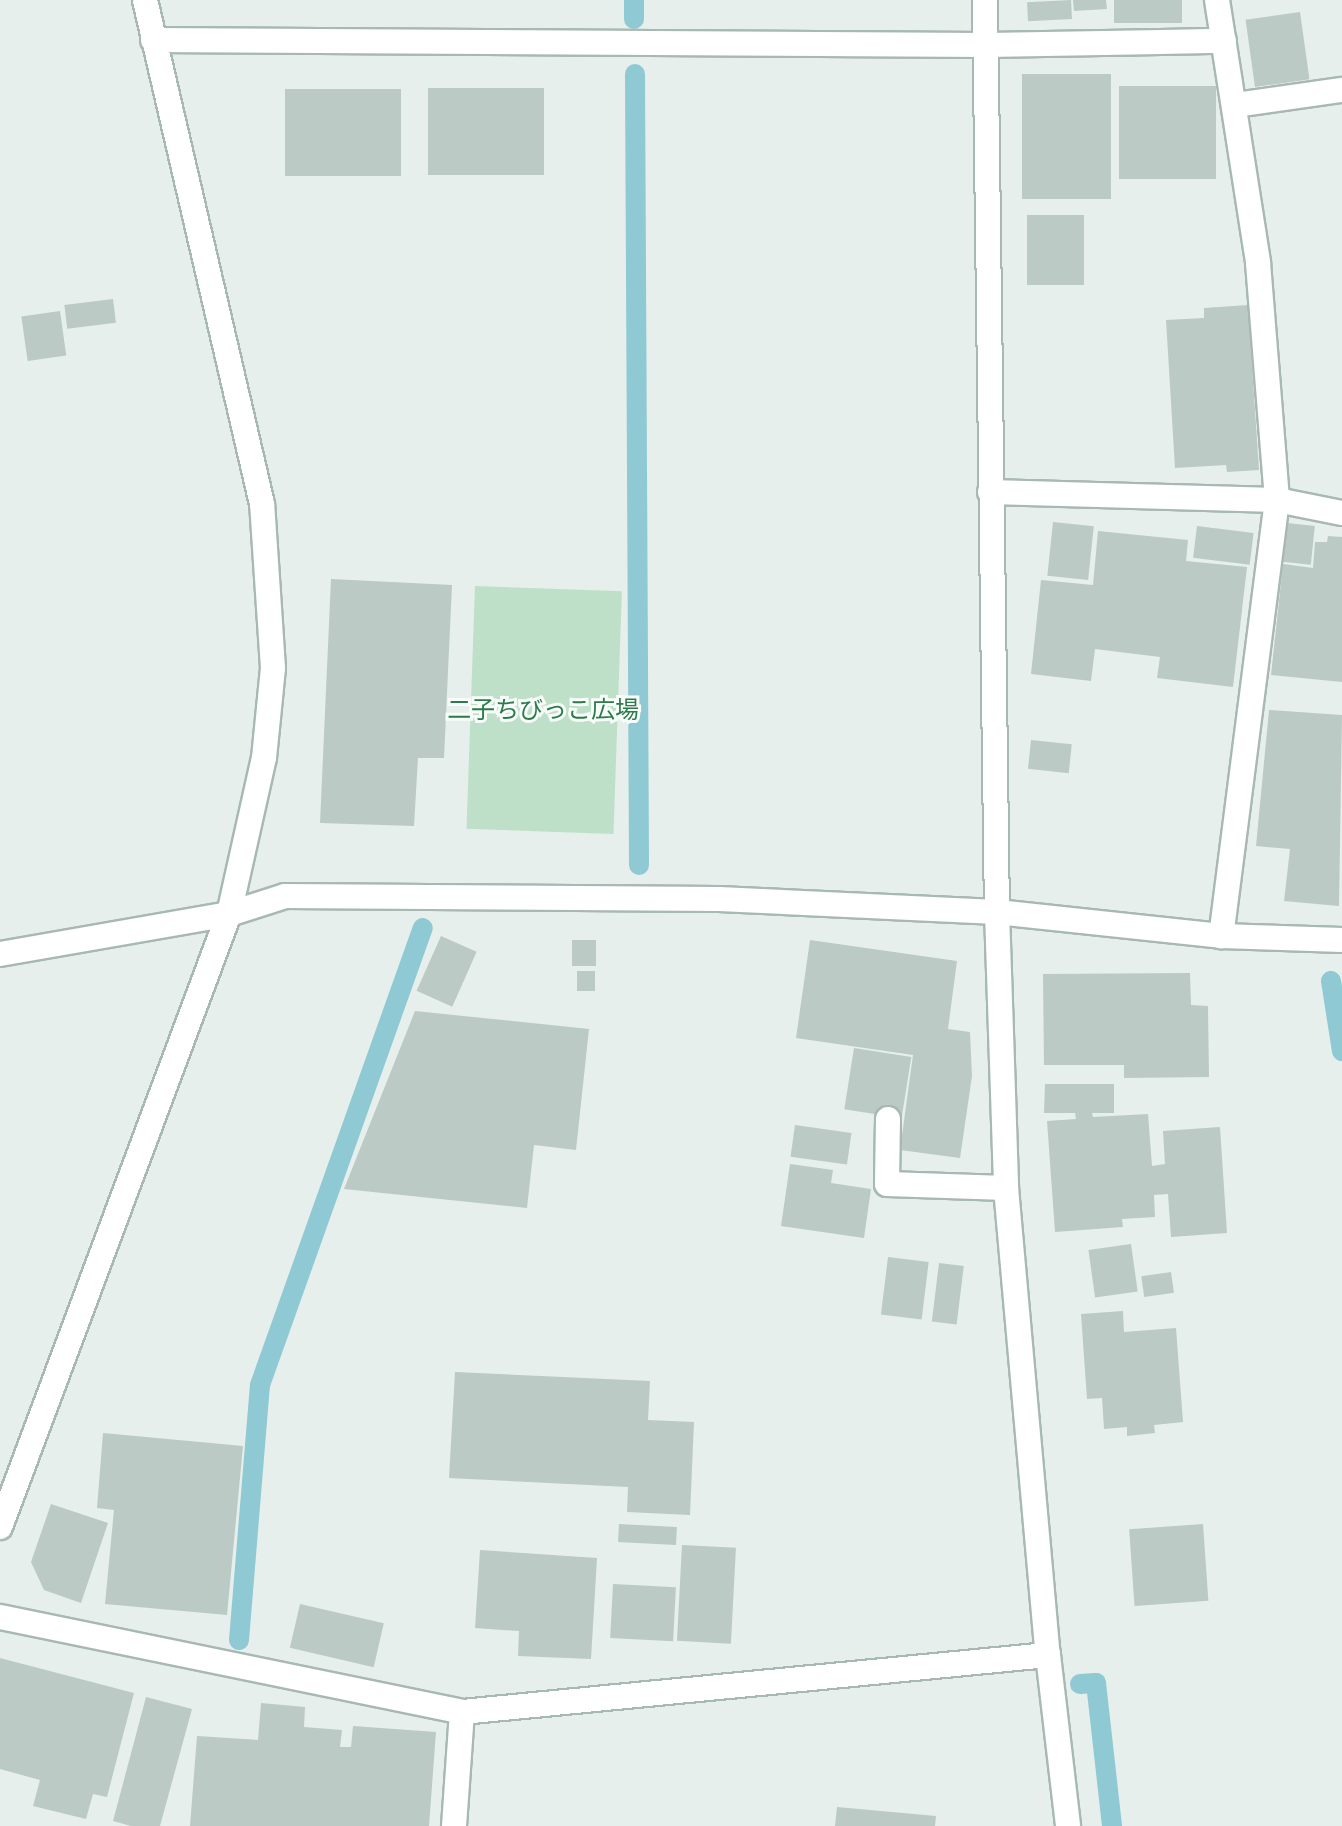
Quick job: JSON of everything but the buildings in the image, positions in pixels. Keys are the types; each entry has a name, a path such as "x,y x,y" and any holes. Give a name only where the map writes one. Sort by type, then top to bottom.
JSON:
{"street":[{"path":"0,1527 229,914 264,758 273,668 262,504 145,0"},
{"path":"985,0 997,912 1006,1188 1048,1655 1068,1826"},
{"path":"1217,0 1236,105 1258,263 1277,500 1221,936"},
{"path":"153,40 986,45 1224,41"},
{"path":"1236,105 1342,90"},
{"path":"990,492 1277,500 1342,513"},
{"path":"0,954 229,914 285,896 719,899 997,912 1221,936 1342,940"},
{"path":"888,1119 887,1184 1006,1188"},
{"path":"0,1617 462,1712 1048,1655"},
{"path":"454,1826 462,1712"}],"green space":[{"name":"二子ちびっこ広場","path":"475,586 622,591 613,834 467,829"}],"waterway":[{"path":"634,0 634,19"},
{"path":"635,74 639,865"},
{"path":"239,1640 260,1385 423,928"},
{"path":"1331,981 1342,1051"},
{"path":"1080,1684 1096,1683 1112,1826"}]}
